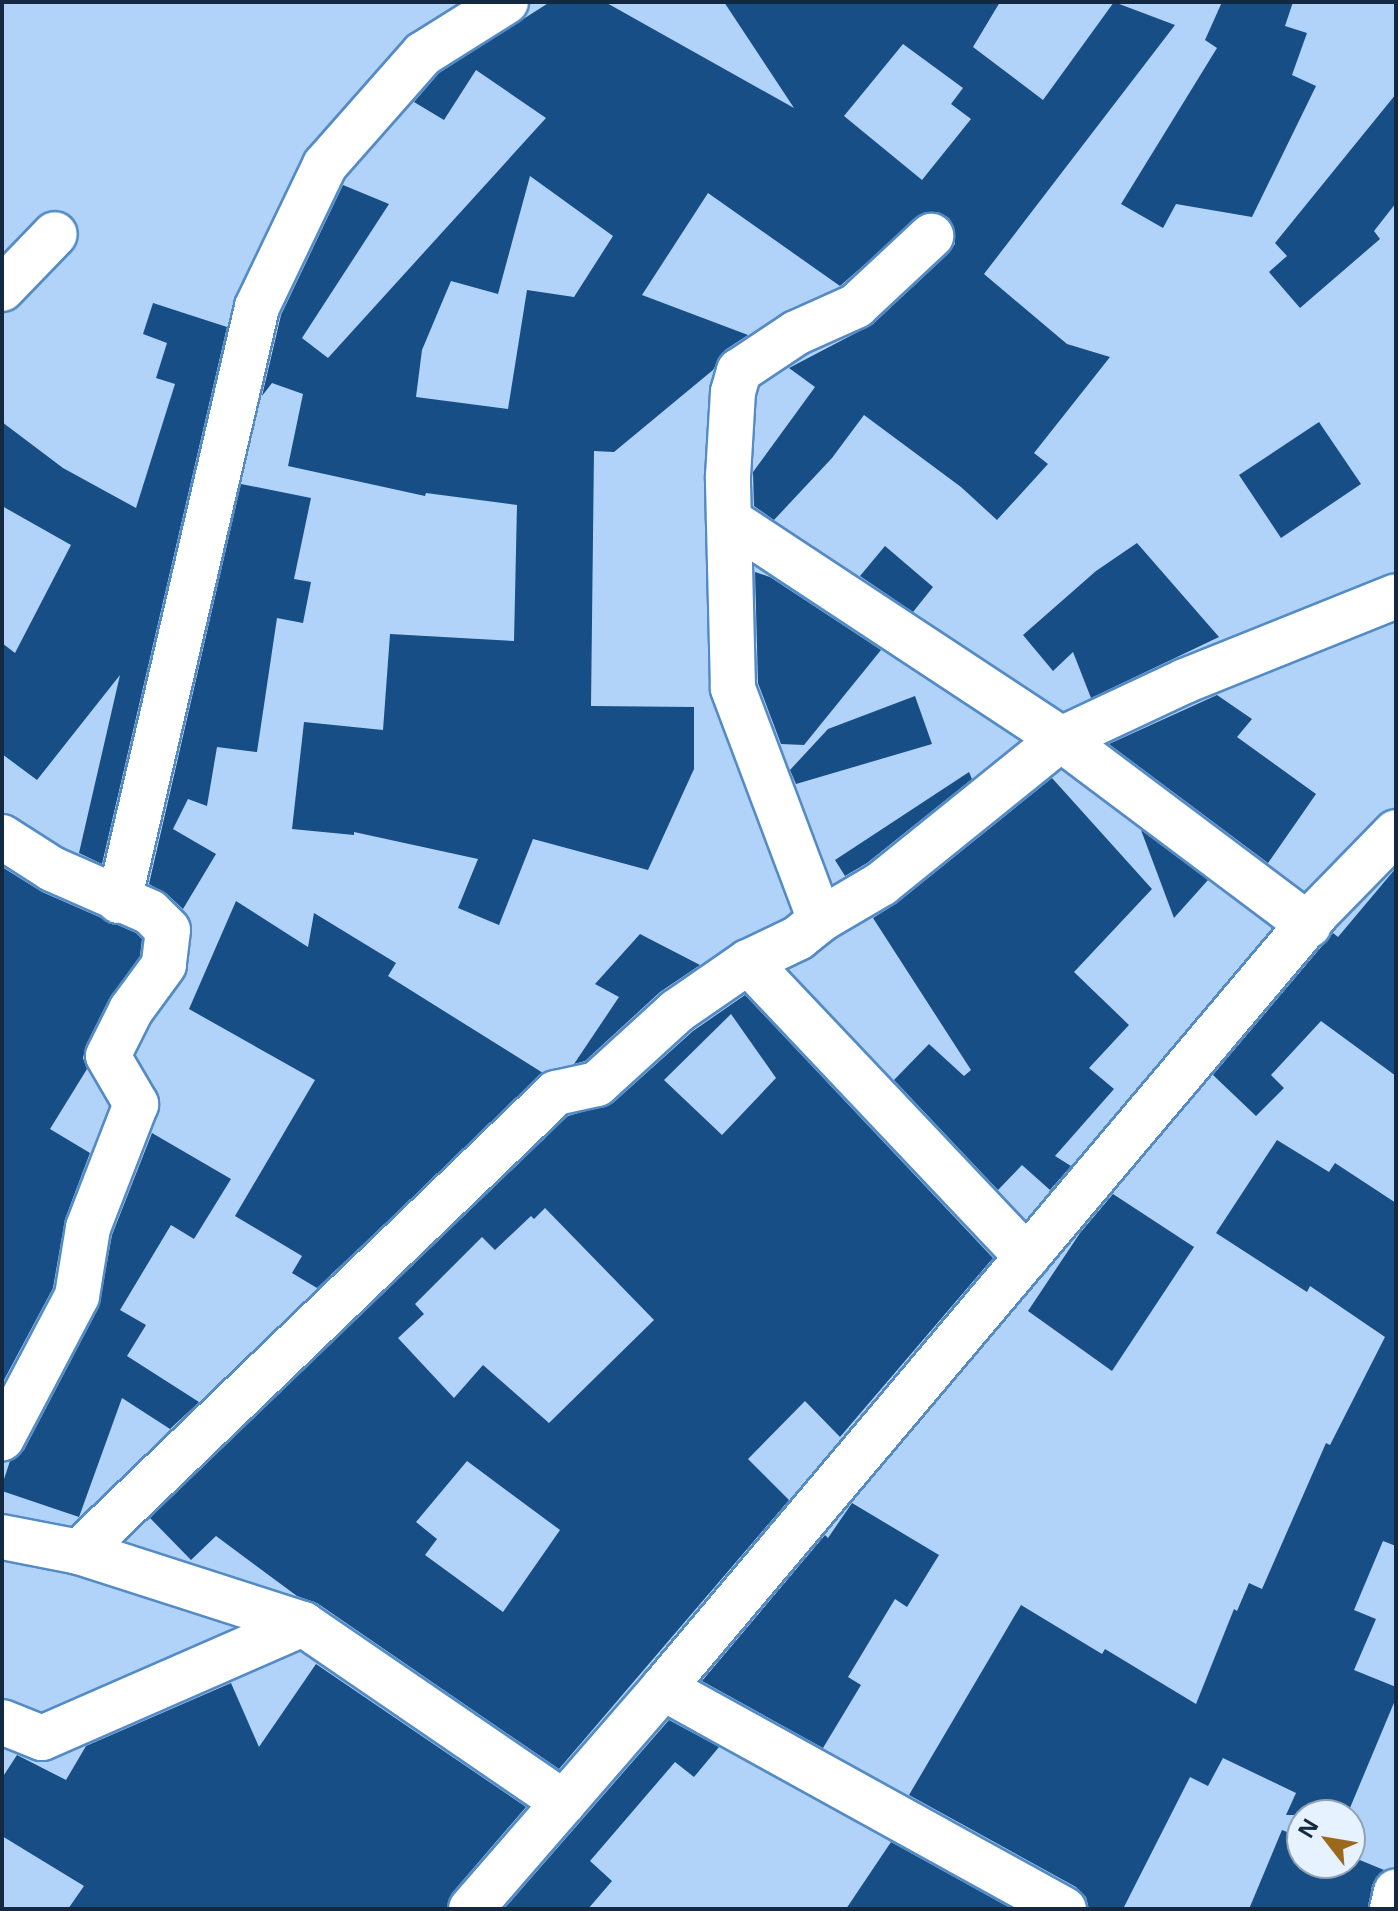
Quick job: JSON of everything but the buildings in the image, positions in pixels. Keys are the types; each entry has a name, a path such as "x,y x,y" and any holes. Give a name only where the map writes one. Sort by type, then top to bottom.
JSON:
{"street":[{"path":"119,901 257,307 325,165 423,54 506,2"},
{"path":"2,289 55,234"},
{"path":"820,920 733,688 729,520 733,392 739,371 796,333 856,306 931,236"},
{"path":"729,520 1061,739 1309,925"},
{"path":"79,1552 556,1093 597,1084 677,1011 748,962 798,938 820,920 881,884 1061,739 1185,681 1396,596"},
{"path":"471,1909 663,1688 1309,925 1396,832"},
{"path":"2,837 52,869 150,912 168,930 164,965 131,1010 108,1056 136,1104 88,1228 77,1296 2,1438"},
{"path":"748,962 1027,1257"},
{"path":"2,1537 79,1552 303,1624 564,1803"},
{"path":"2,1722 42,1738 303,1624"},
{"path":"663,1688 1064,1909"},
{"path":"1392,1909 1396,1891"}]}
